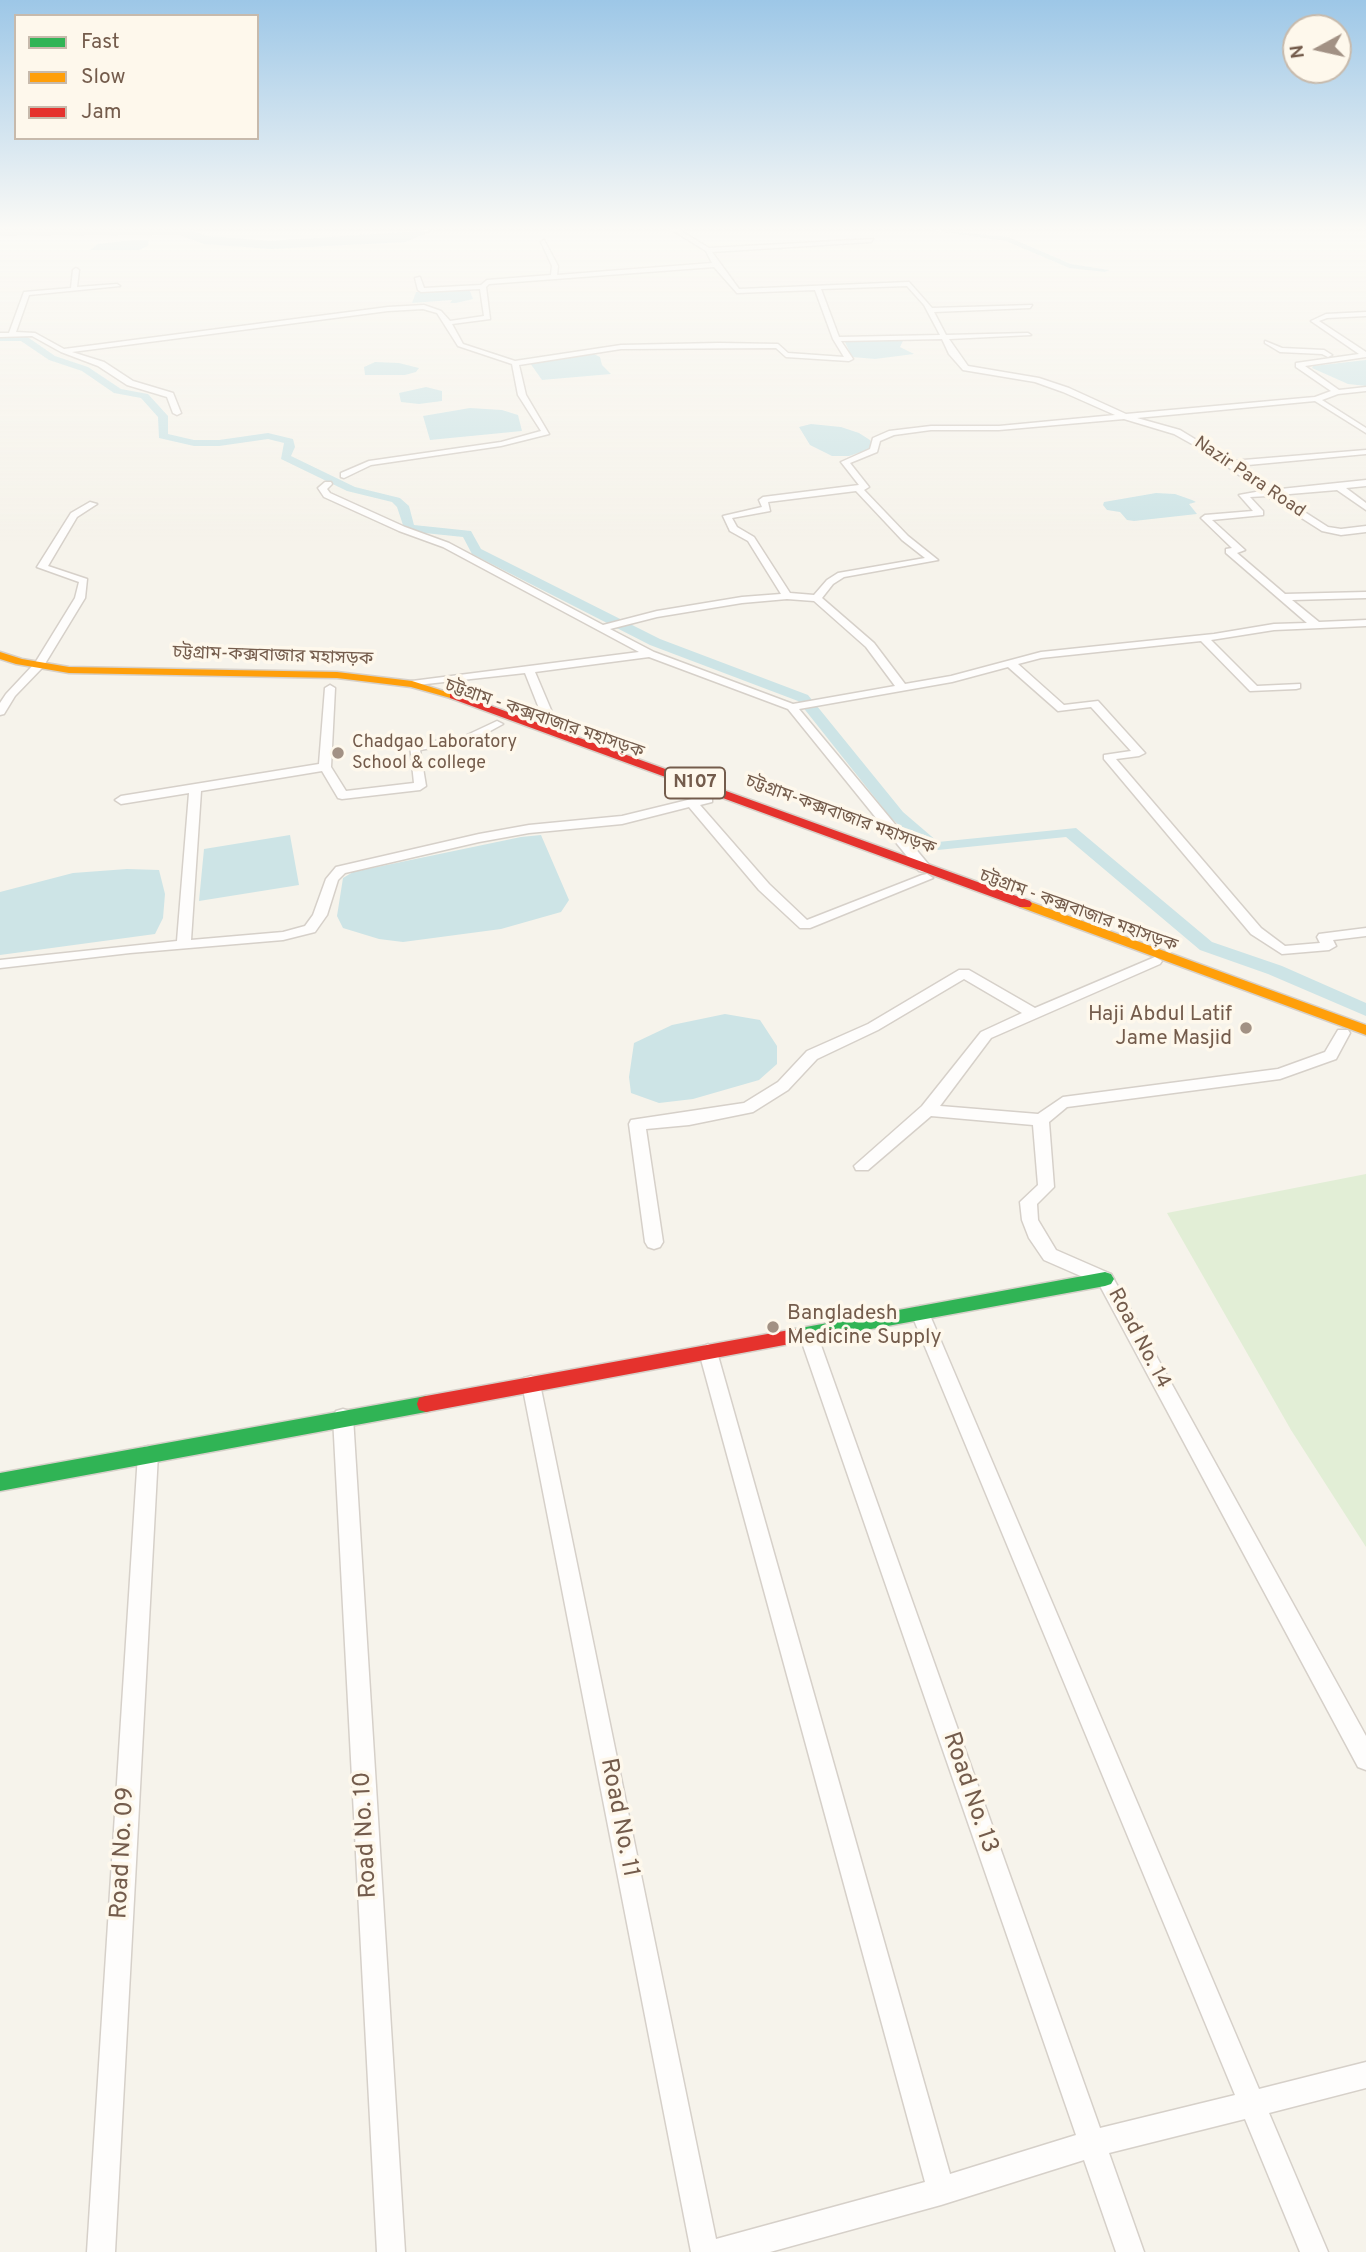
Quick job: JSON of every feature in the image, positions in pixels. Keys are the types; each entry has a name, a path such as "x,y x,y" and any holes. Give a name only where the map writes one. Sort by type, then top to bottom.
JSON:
{"main road":[{"name":"চট্টগ্রাম-কক্সবাজার মহাসড়ক","path":"0,654 35,669 337,675 412,684 484,705 925,873 1366,1030"},
{"name":"চট্টগ্রাম - কক্সবাজার মহাসড়ক","path":"0,666 389,691 428,700 700,802 925,873 1366,1043"},
{"path":"0,1482 1105,1279"}],"street":[{"path":"35,335 63,351 101,364 130,383 170,395 177,413"},
{"path":"63,351 186,335"},
{"path":"455,335 460,345 469,350 515,363 621,347 719,345 778,346 786,355 849,359 834,335"},
{"path":"836,339 1024,335"},
{"path":"1336,335 1366,355"},
{"name":"Nazir Para Road","path":"944,337 951,352 965,368 1036,380 1066,390 1126,417 1192,438 1269,493 1332,532 1366,529"},
{"path":"1268,342 1280,350"},
{"path":"1336,360 1324,352 1270,351 1299,365 1337,392"},
{"path":"1299,365 1366,355"},
{"path":"344,475 369,463 501,444 546,432 522,395 515,363"},
{"path":"787,596 751,539 733,529 727,516 767,509 763,500 865,487 845,462 874,450 876,440 892,433 931,428 999,428 1126,417 1316,399 1337,392 1366,389"},
{"path":"1316,399 1364,429"},
{"path":"1231,464 1366,452"},
{"path":"1315,624 1229,551 1240,550 1205,519 1261,513 1243,495 1366,483"},
{"path":"0,964 184,943 283,936 310,929 320,915 332,879 341,870 517,831 622,820 700,802 764,887 805,925 925,873 792,707 650,654 446,545 402,529 327,495 322,488 328,484"},
{"path":"1339,487 1366,507"},
{"path":"817,598 841,575 933,560 905,538 858,488"},
{"path":"0,712 11,694 35,669 60,635 84,587 84,582 42,567 74,515 93,504"},
{"path":"1283,597 1366,595"},
{"path":"601,628 742,600 787,596 817,598 870,645 902,687"},
{"path":"792,707 952,679 1041,655 1315,624 1366,623"},
{"path":"1203,638 1254,689 1296,686"},
{"path":"412,684 650,654"},
{"path":"1010,663 1062,709 1094,704 1139,753 1108,757 1256,931 1282,950 1329,946 1324,937 1366,932"},
{"path":"529,670 554,731"},
{"path":"330,688 325,767 342,795 420,786 414,747 468,739 497,724"},
{"path":"121,800 325,767"},
{"path":"184,943 195,789"},
{"path":"862,1167 928,1110 986,1035 1155,961"},
{"path":"654,1242 636,1124 689,1119 748,1108 783,1086 811,1055 873,1027 964,974 1034,1014"},
{"path":"928,1110 1041,1120 1063,1102 1280,1074 1331,1055 1343,1033"},
{"name":"Road No. 14","path":"1041,1120 1046,1186 1028,1202 1030,1220 1038,1238 1050,1255 1105,1279 1366,1759"},
{"path":"920,1313 1314,2252"},
{"name":"Road No. 13","path":"808,1335 1130,2252"},
{"path":"708,1352 941,2191"},
{"name":"Road No. 11","path":"531,1384 705,2252"},
{"name":"Road No. 10","path":"342,1418 391,2252"},
{"name":"Road No. 09","path":"101,2252 148,1454"},
{"path":"719,2252 941,2191 1092,2144 1366,2075"}],"green space":[{"path":"1366,1174 1366,1547 1291,1430 1167,1213"}],"water":[{"path":"844,340 903,341 900,347 914,354 875,359 852,357"},
{"path":"594,354 600,357 602,365 611,374 542,380 530,363"},
{"path":"1366,360 1366,386 1348,384 1312,368 1313,366"},
{"path":"375,362 399,363 419,368 416,372 405,375 365,375 364,367"},
{"path":"426,387 442,391 442,401 419,404 401,402 399,393"},
{"path":"470,408 502,410 518,415 522,431 430,440 423,416"},
{"path":"811,424 841,427 859,433 870,440 874,448 849,456 832,456 810,445 799,427"},
{"path":"1156,493 1175,494 1196,502 1189,504 1197,514 1134,521 1127,520 1120,512 1107,510 1103,505 1104,502"},
{"path":"290,835 299,885 199,901 204,849"},
{"path":"541,835 569,900 561,912 501,929 403,942 379,939 343,928 337,916 343,878 353,872"},
{"path":"127,869 159,870 165,894 163,918 155,934 0,955 0,892 73,873"},
{"path":"725,1014 760,1020 777,1046 777,1064 759,1080 693,1099 659,1103 631,1093 629,1077 634,1043 672,1025"}],"waterway":[{"path":"0,338 23,338 52,358 85,369 118,391 144,396 163,416 163,436 194,443 219,443 268,436 289,441 290,447 285,457 351,489 396,500 403,506 409,528 467,534 476,551 655,642 803,698 897,815 934,847 1070,832 1206,946 1275,970 1366,1010"}],"traffic: fast":[{"path":"795,1336 1105,1279"},
{"path":"0,1482 426,1404"}],"traffic: slow":[{"path":"0,655 20,662 69,670 337,675 412,684 454,696"},
{"path":"1025,904 1366,1030"}],"traffic: jam":[{"path":"454,696 1025,904"},
{"path":"426,1404 795,1336"}],"place":[{"name":"Chadgao Laboratory School & college","path":"338,753"},
{"name":"Haji Abdul Latif Jame Masjid","path":"1246,1028"},
{"name":"Bangladesh Medicine Supply","path":"773,1327"}]}
